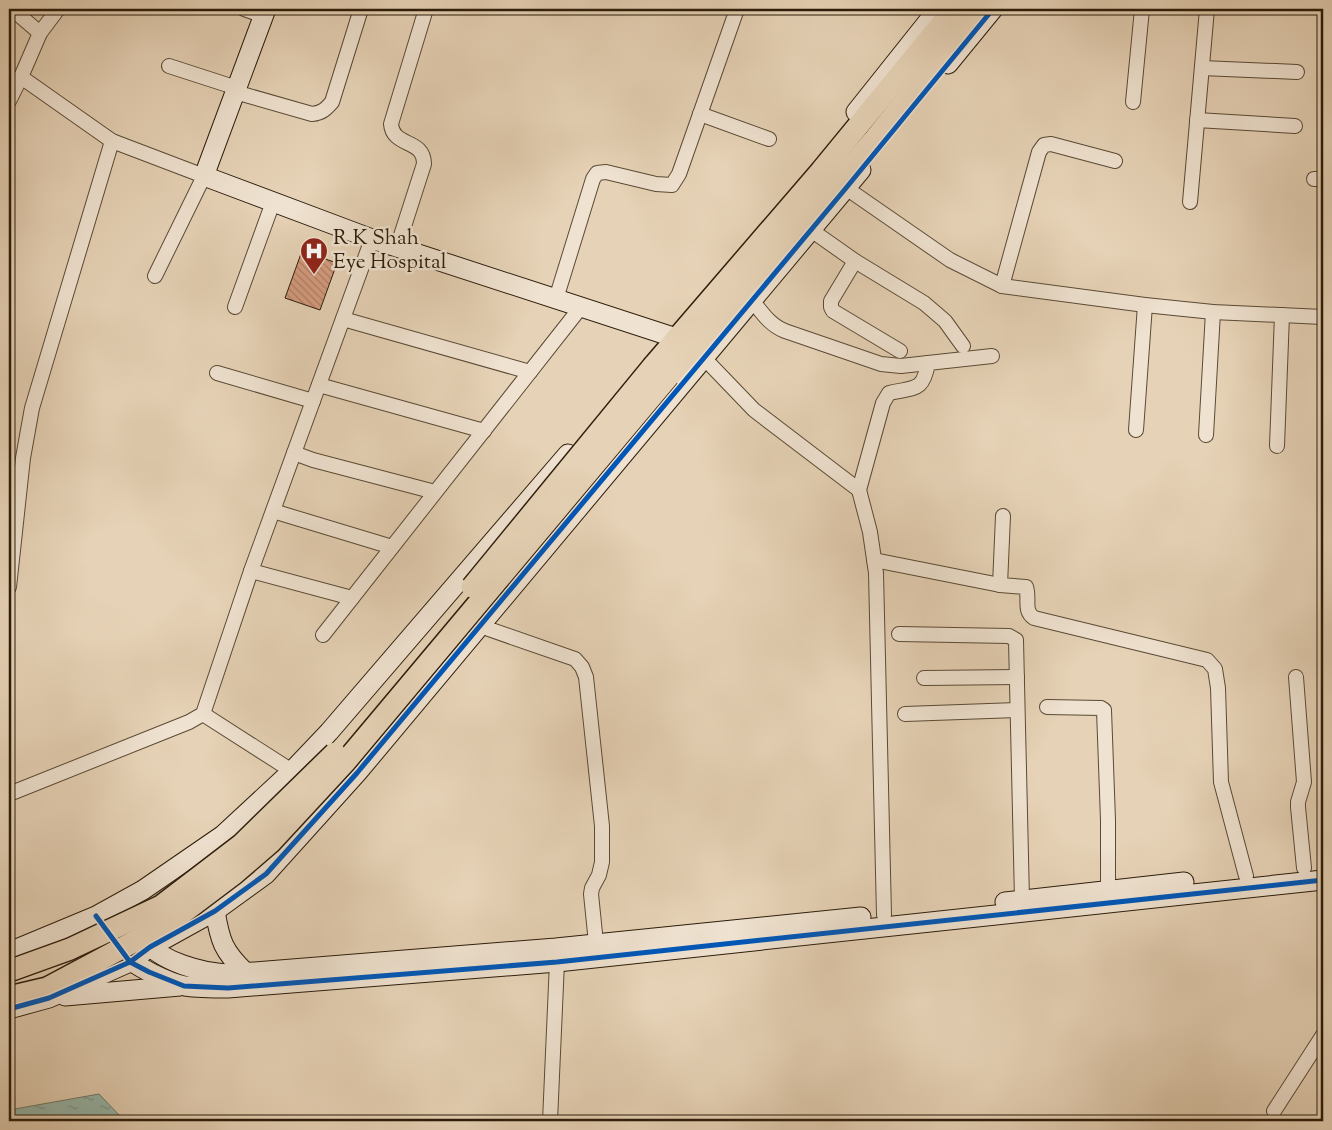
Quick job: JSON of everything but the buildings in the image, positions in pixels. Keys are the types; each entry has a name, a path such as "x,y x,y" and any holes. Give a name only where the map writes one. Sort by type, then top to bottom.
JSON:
{"main road":[{"path":"9,997 47,988 170,923 234,874 270,843 346,761 662,371 821,171 954,9"},
{"path":"9,971 70,949 161,906 242,844 335,753 662,371 874,140 978,9"}],"street":[{"path":"12,9 40,33"},
{"path":"9,101 40,33 58,9"},
{"path":"155,276 204,176 265,12 244,9"},
{"path":"169,66 236,90 312,114 320,114 332,102 361,9"},
{"path":"397,248 424,164 424,156 421,150 395,136 391,124 426,9"},
{"path":"556,299 593,179 597,174 606,172 656,184 672,185 679,174 737,9"},
{"path":"9,950 19,948 96,916 143,890 223,835 292,771 329,732 670,336 812,168 938,9"},
{"path":"9,1009 49,998 130,962 150,947 215,911 266,874 357,773 846,188 992,9"},
{"path":"1133,102 1142,9"},
{"path":"1190,202 1207,9"},
{"path":"1202,68 1297,72"},
{"path":"21,76 112,141 397,248 670,336"},
{"path":"700,114 769,139"},
{"path":"1197,120 1295,126"},
{"path":"9,587 23,458 32,408 112,141"},
{"path":"1002,286 1039,152 1044,145 1051,144 1115,161"},
{"path":"846,188 950,260 1002,286 1213,312 1323,317"},
{"path":"235,307 273,202"},
{"path":"811,230 855,261 930,308 945,321 963,346"},
{"path":"9,794 188,722 203,714 251,571 372,239"},
{"path":"855,261 831,301 830,307 833,311 900,351"},
{"path":"752,300 776,327 881,364 901,366 992,356"},
{"path":"1136,430 1145,305"},
{"path":"323,635 581,307"},
{"path":"1206,435 1213,312"},
{"path":"1276,446 1282,315"},
{"path":"342,319 530,372"},
{"path":"704,358 754,410 859,490"},
{"path":"884,915 876,573 870,532 859,490 886,397 889,393 922,383 926,378 928,363"},
{"path":"217,373 313,401"},
{"path":"319,385 484,431"},
{"path":"294,453 313,460 435,492"},
{"path":"273,511 392,547"},
{"path":"1000,585 1003,516"},
{"path":"874,560 1000,585 1026,587 1027,610 1034,618 1207,660 1215,669 1218,688 1221,782 1246,876"},
{"path":"251,571 352,598"},
{"path":"480,626 566,655 575,659 584,672 602,826 602,862 591,894 596,951"},
{"path":"899,634 1009,636 1014,638 1018,649 1017,710 1022,900"},
{"path":"924,678 1018,676"},
{"path":"1296,677 1304,782 1298,802 1304,868"},
{"path":"1047,708 1101,708 1104,710 1108,890"},
{"path":"904,714 1017,710"},
{"path":"203,714 292,771"},
{"path":"49,998 184,986 228,988 557,962 596,951 884,915 1323,867"},
{"path":"116,904 150,947 172,960 202,972 228,974 596,951 1323,880"},
{"path":"215,911 220,936 226,951 246,973"},
{"path":"96,916 130,962 184,986"},
{"path":"550,1121 557,962"},
{"path":"1274,1112 1323,1035"}],"water":[{"path":"99,1094 119,1115 121,1121 9,1121 9,1110"}],"cycle path":[{"path":"9,1009 49,998 130,962 150,947 215,911 266,874 357,773 846,188 993,9"},
{"path":"96,916 130,962 184,986 228,988 557,962 1323,880"}],"place":[{"name":"R K Shah Eye Hospital","path":"314,275"}]}
